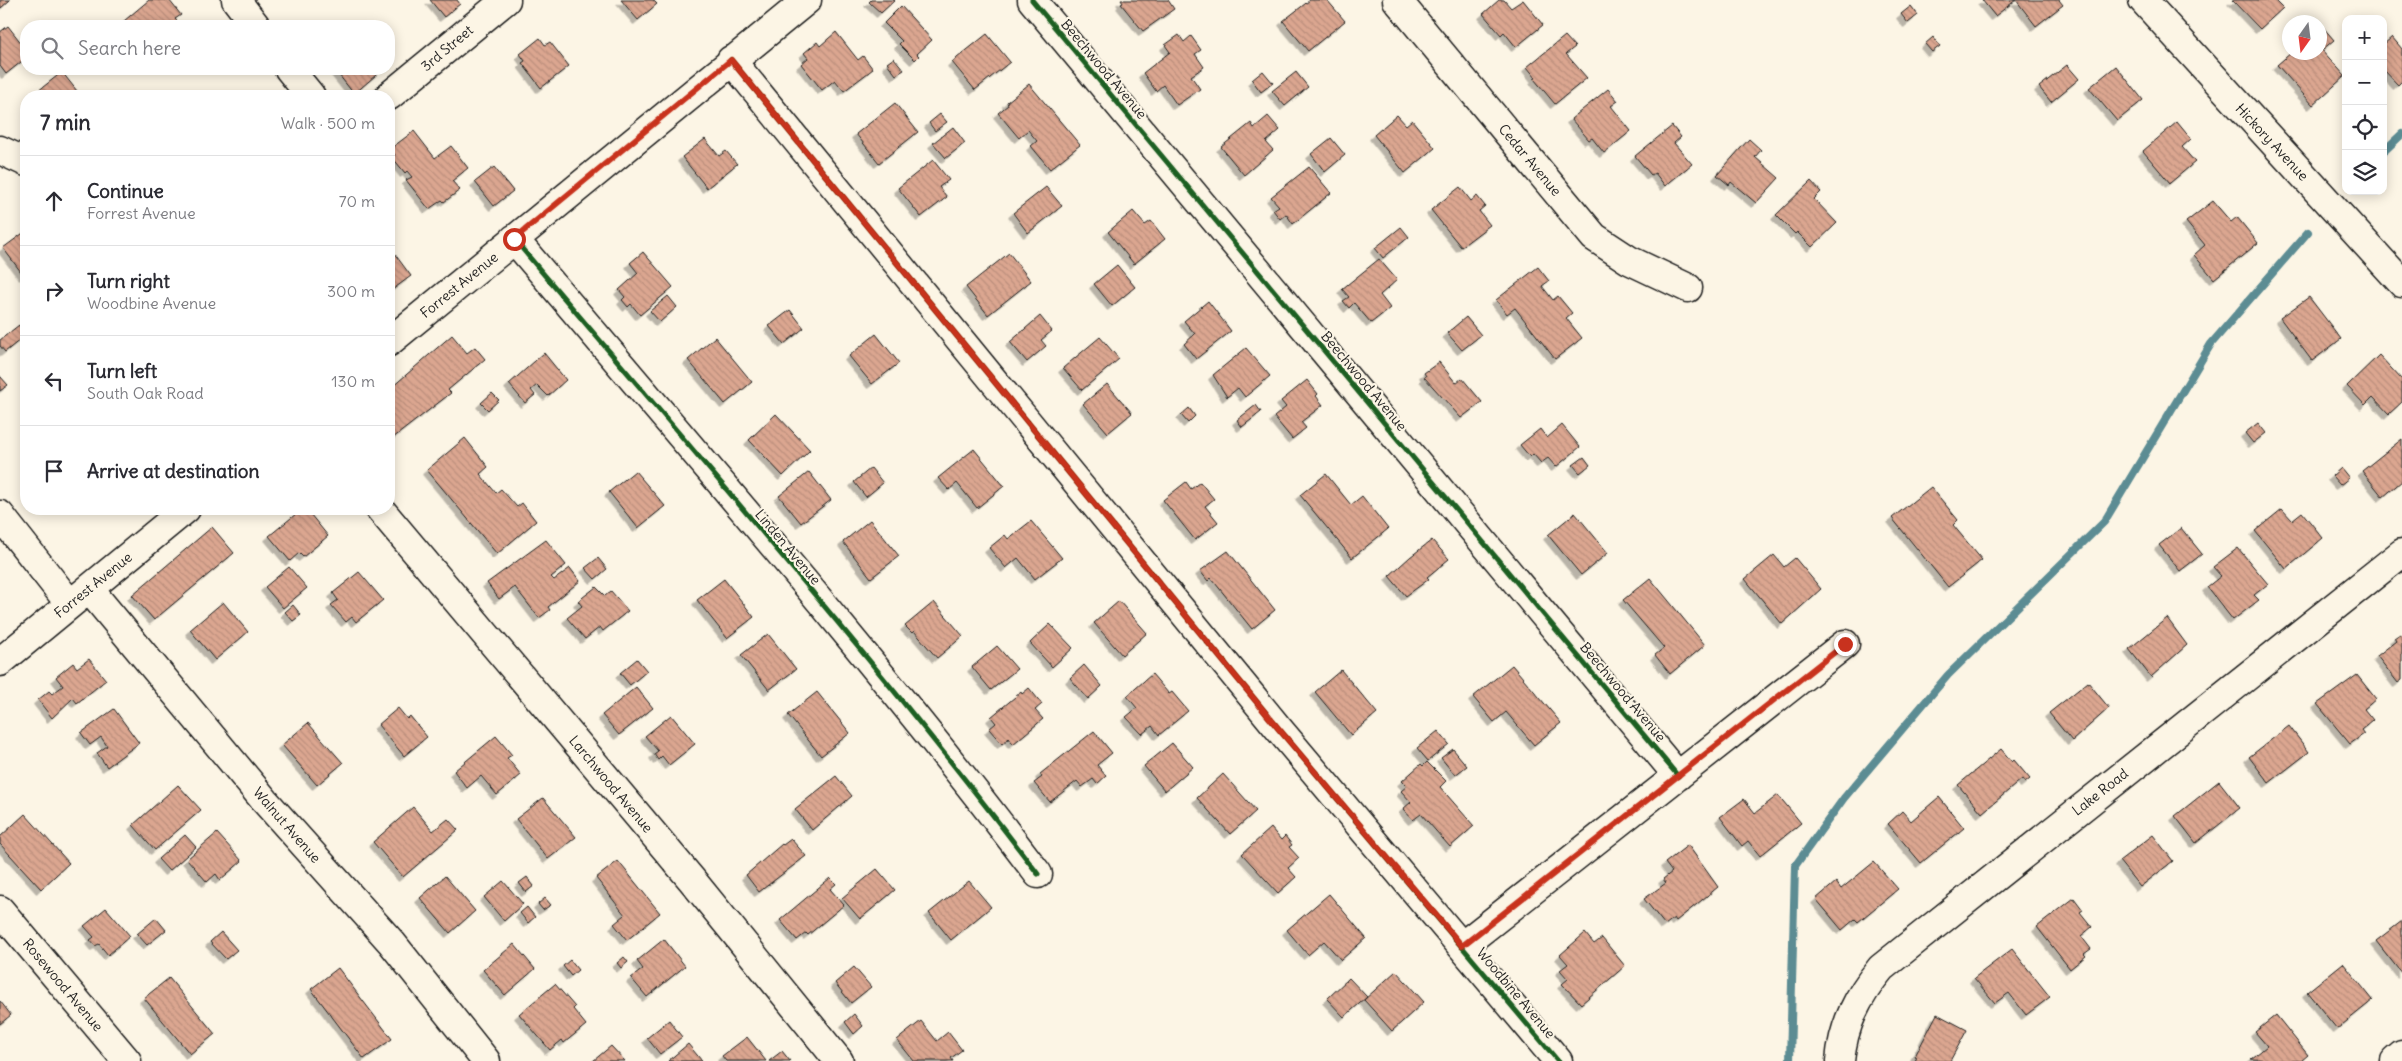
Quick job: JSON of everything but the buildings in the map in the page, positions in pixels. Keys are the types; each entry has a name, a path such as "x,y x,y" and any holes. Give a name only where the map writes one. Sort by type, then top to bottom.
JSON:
{"street":[{"path":"236,0 251,20"},
{"name":"3rd Street","path":"395,91 506,0"},
{"name":"Forrest Avenue","path":"395,337 731,60 808,0"},
{"name":"Beechwood Avenue","path":"1032,0 1678,776"},
{"name":"Cedar Avenue","path":"1397,0 1594,237 1629,260 1688,288"},
{"name":"Hickory Avenue","path":"2143,0 2402,284"},
{"name":"Woodbine Avenue","path":"731,60 1278,728 1558,1061"},
{"path":"295,75 306,90"},
{"path":"0,150 20,159"},
{"name":"Linden Avenue","path":"514,239 898,696 966,779 1038,874"},
{"name":"Walnut Avenue","path":"0,515 79,597 392,943 486,1061"},
{"name":"Forrest Avenue","path":"0,662 179,515"},
{"name":"Larchwood Avenue","path":"385,515 685,873 839,1061"},
{"name":"Lake Road","path":"1840,1061 1849,1017 1865,987 1881,968 2402,553"},
{"path":"1462,946 1845,644"},
{"name":"Rosewood Avenue","path":"0,910 126,1061"},
{"path":"2395,1061 2402,1055"}],"waterway":[{"path":"2385,150 2402,134"},
{"path":"1790,1061 1795,866 1844,798 1948,675 2104,522 2211,344 2308,232"}],"cycle path":[{"path":"1032,0 1678,776"},
{"path":"731,60 1278,728 1558,1061"},
{"path":"514,239 846,632 975,792 1038,874"}],"route":[{"path":"514,239 731,60 1278,728 1462,946 1845,644"}]}
